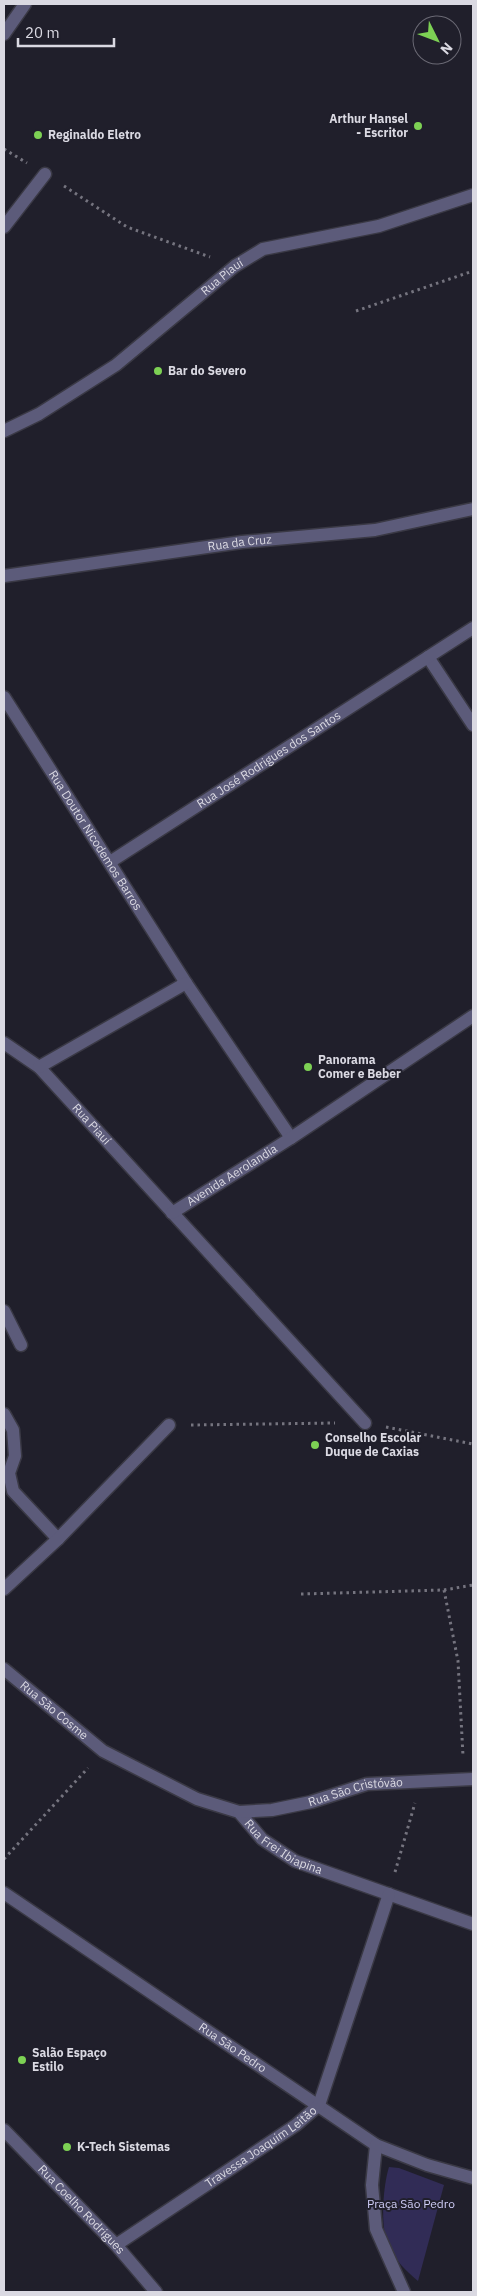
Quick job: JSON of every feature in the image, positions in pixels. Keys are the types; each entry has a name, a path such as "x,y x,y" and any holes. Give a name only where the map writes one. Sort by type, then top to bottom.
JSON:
{"street":[{"path":"4,34 25,4"},
{"path":"4,227 45,174"},
{"name":"Rua Piauí","path":"4,430 39,414 116,365 235,266 263,250 379,226 454,203 473,195"},
{"name":"Rua da Cruz","path":"4,576 242,542 375,530 473,509"},
{"name":"Rua José Rodrigues dos Santos","path":"110,862 473,628"},
{"path":"428,657 473,725"},
{"name":"Rua Doutor Nicodemos Barros","path":"4,697 186,984 291,1138"},
{"path":"39,1067 186,984"},
{"name":"Avenida Aerolandia","path":"172,1213 291,1138 473,1016"},
{"name":"Rua Piauí","path":"4,1043 39,1067 366,1423"},
{"path":"4,1311 21,1345"},
{"path":"4,1414 13,1430 15,1456 8,1473 12,1491 58,1539"},
{"path":"4,1589 58,1539 169,1425"},
{"name":"Rua São Cosme","path":"4,1669 103,1752"},
{"name":"Rua Frei Ibiapina","path":"103,1752 197,1799 238,1812 262,1839 295,1861 473,1924"},
{"name":"Rua São Cristóvão","path":"238,1812 272,1810 311,1802 367,1784 421,1783 469,1779"},
{"name":"Rua São Pedro","path":"4,1892 376,2145 427,2165 473,2178"},
{"name":"Travessa Joaquim Leitão","path":"116,2244 296,2125 319,2105 388,1894"},
{"name":"Rua Coelho Rodrigues","path":"4,2130 116,2244 156,2292"},
{"path":"376,2145 372,2185 376,2229 404,2292"}],"path":[{"path":"4,149 127,226 235,266"},
{"path":"356,311 473,271"},
{"path":"169,1425 366,1423 473,1444"},
{"path":"301,1594 444,1590 473,1585"},
{"path":"444,1590 458,1661 469,1779"},
{"path":"4,1859 103,1752"},
{"path":"388,1894 421,1783"}],"green space":[{"name":"Praça São Pedro","path":"389,2167 399,2168 444,2185 418,2281 397,2260 388,2245 384,2227 383,2206"}],"place":[{"name":"Arthur Hansel - Escritor","path":"418,126"},
{"name":"Reginaldo Eletro","path":"38,135"},
{"name":"Bar do Severo","path":"158,371"},
{"name":"Panorama Comer e Beber","path":"308,1067"},
{"name":"Conselho Escolar Duque de Caxias","path":"315,1445"},
{"name":"Salão Espaço Estilo","path":"22,2060"},
{"name":"K-Tech Sistemas","path":"67,2147"}]}
